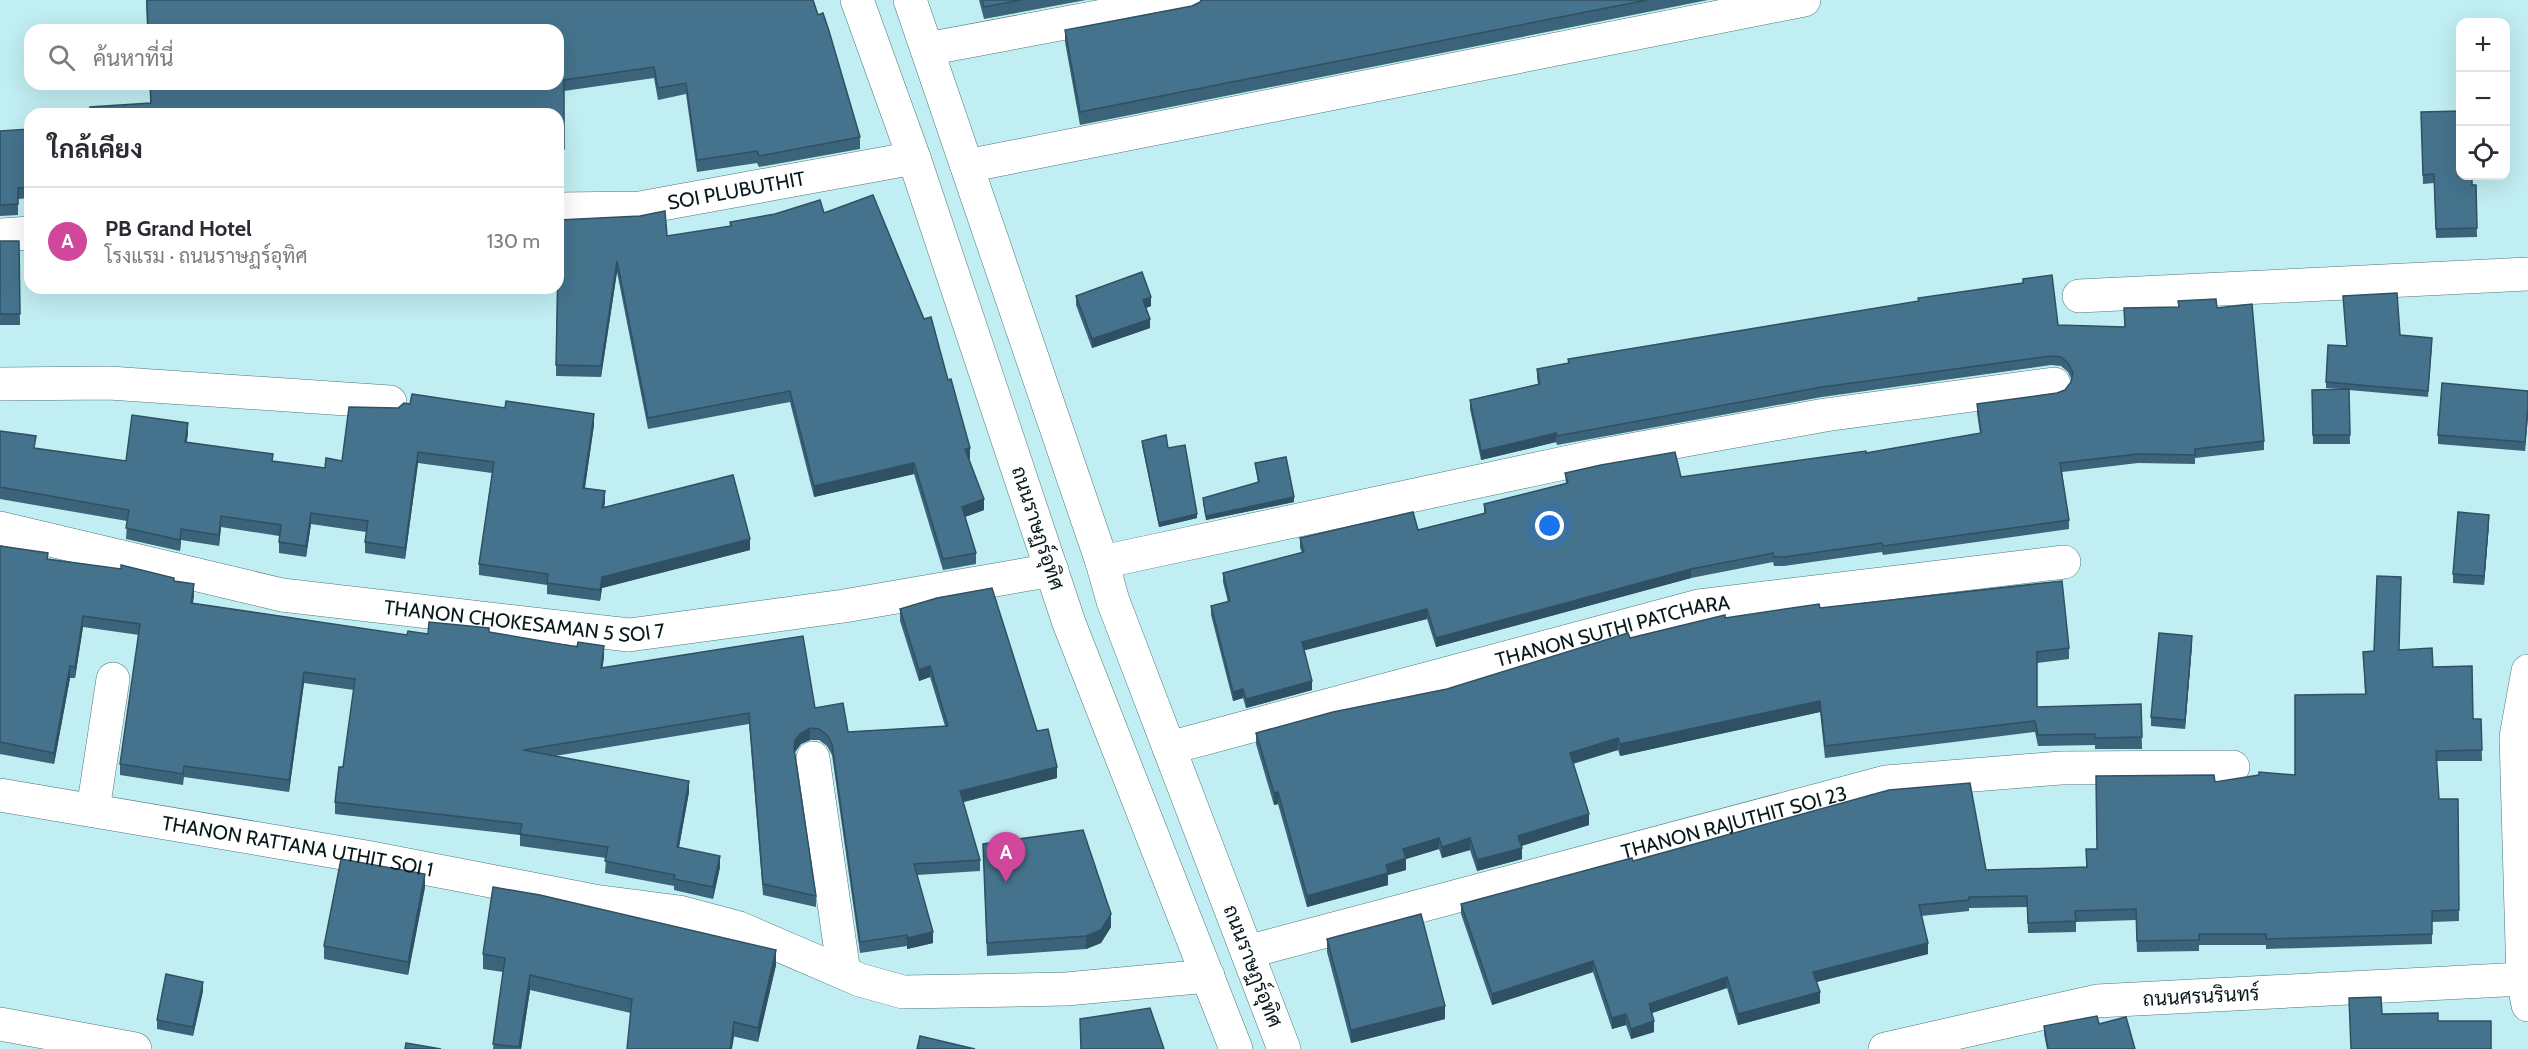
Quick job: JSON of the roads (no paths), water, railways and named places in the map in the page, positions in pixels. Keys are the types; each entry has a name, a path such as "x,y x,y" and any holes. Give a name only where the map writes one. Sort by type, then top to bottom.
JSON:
{"street":[{"name":"ถนนราษฏร์อุทิศ","path":"857,0 914,158 1069,623 1236,1049"},
{"name":"ถนนราษฏร์อุทิศ","path":"910,0 1102,562 1113,602 1284,1049"},
{"path":"927,49 1188,0"},
{"path":"967,166 1804,0"},
{"name":"SOI PLUBUTHIT","path":"564,209 640,208 914,158"},
{"path":"0,235 24,233"},
{"path":"2079,296 2528,274"},
{"path":"981,358 1026,340"},
{"path":"0,384 110,383 390,402"},
{"path":"1102,562 1597,456 1825,415 2054,384"},
{"name":"THANON CHOKESAMAN 5 SOI 7","path":"0,528 282,595 629,635 844,606 1052,570"},
{"name":"THANON SUTHI PATCHARA","path":"1169,747 1699,606 2064,562"},
{"path":"2525,992 2522,738 2528,671"},
{"path":"93,810 113,679"},
{"path":"813,758 844,973"},
{"name":"THANON RAJUTHIT SOI 23","path":"1247,952 1886,782 2061,768 2233,767"},
{"name":"THANON RATTANA UTHIT SOI 1","path":"0,795 366,857 594,901 679,912 739,928 844,973 903,992 1066,989 1208,976"},
{"name":"ถนนศรนรินทร์","path":"1885,1049 2097,1001 2525,992"},
{"path":"0,1024 135,1049"}],"place":[{"name":"PB Grand Hotel","path":"1006,882"}]}
